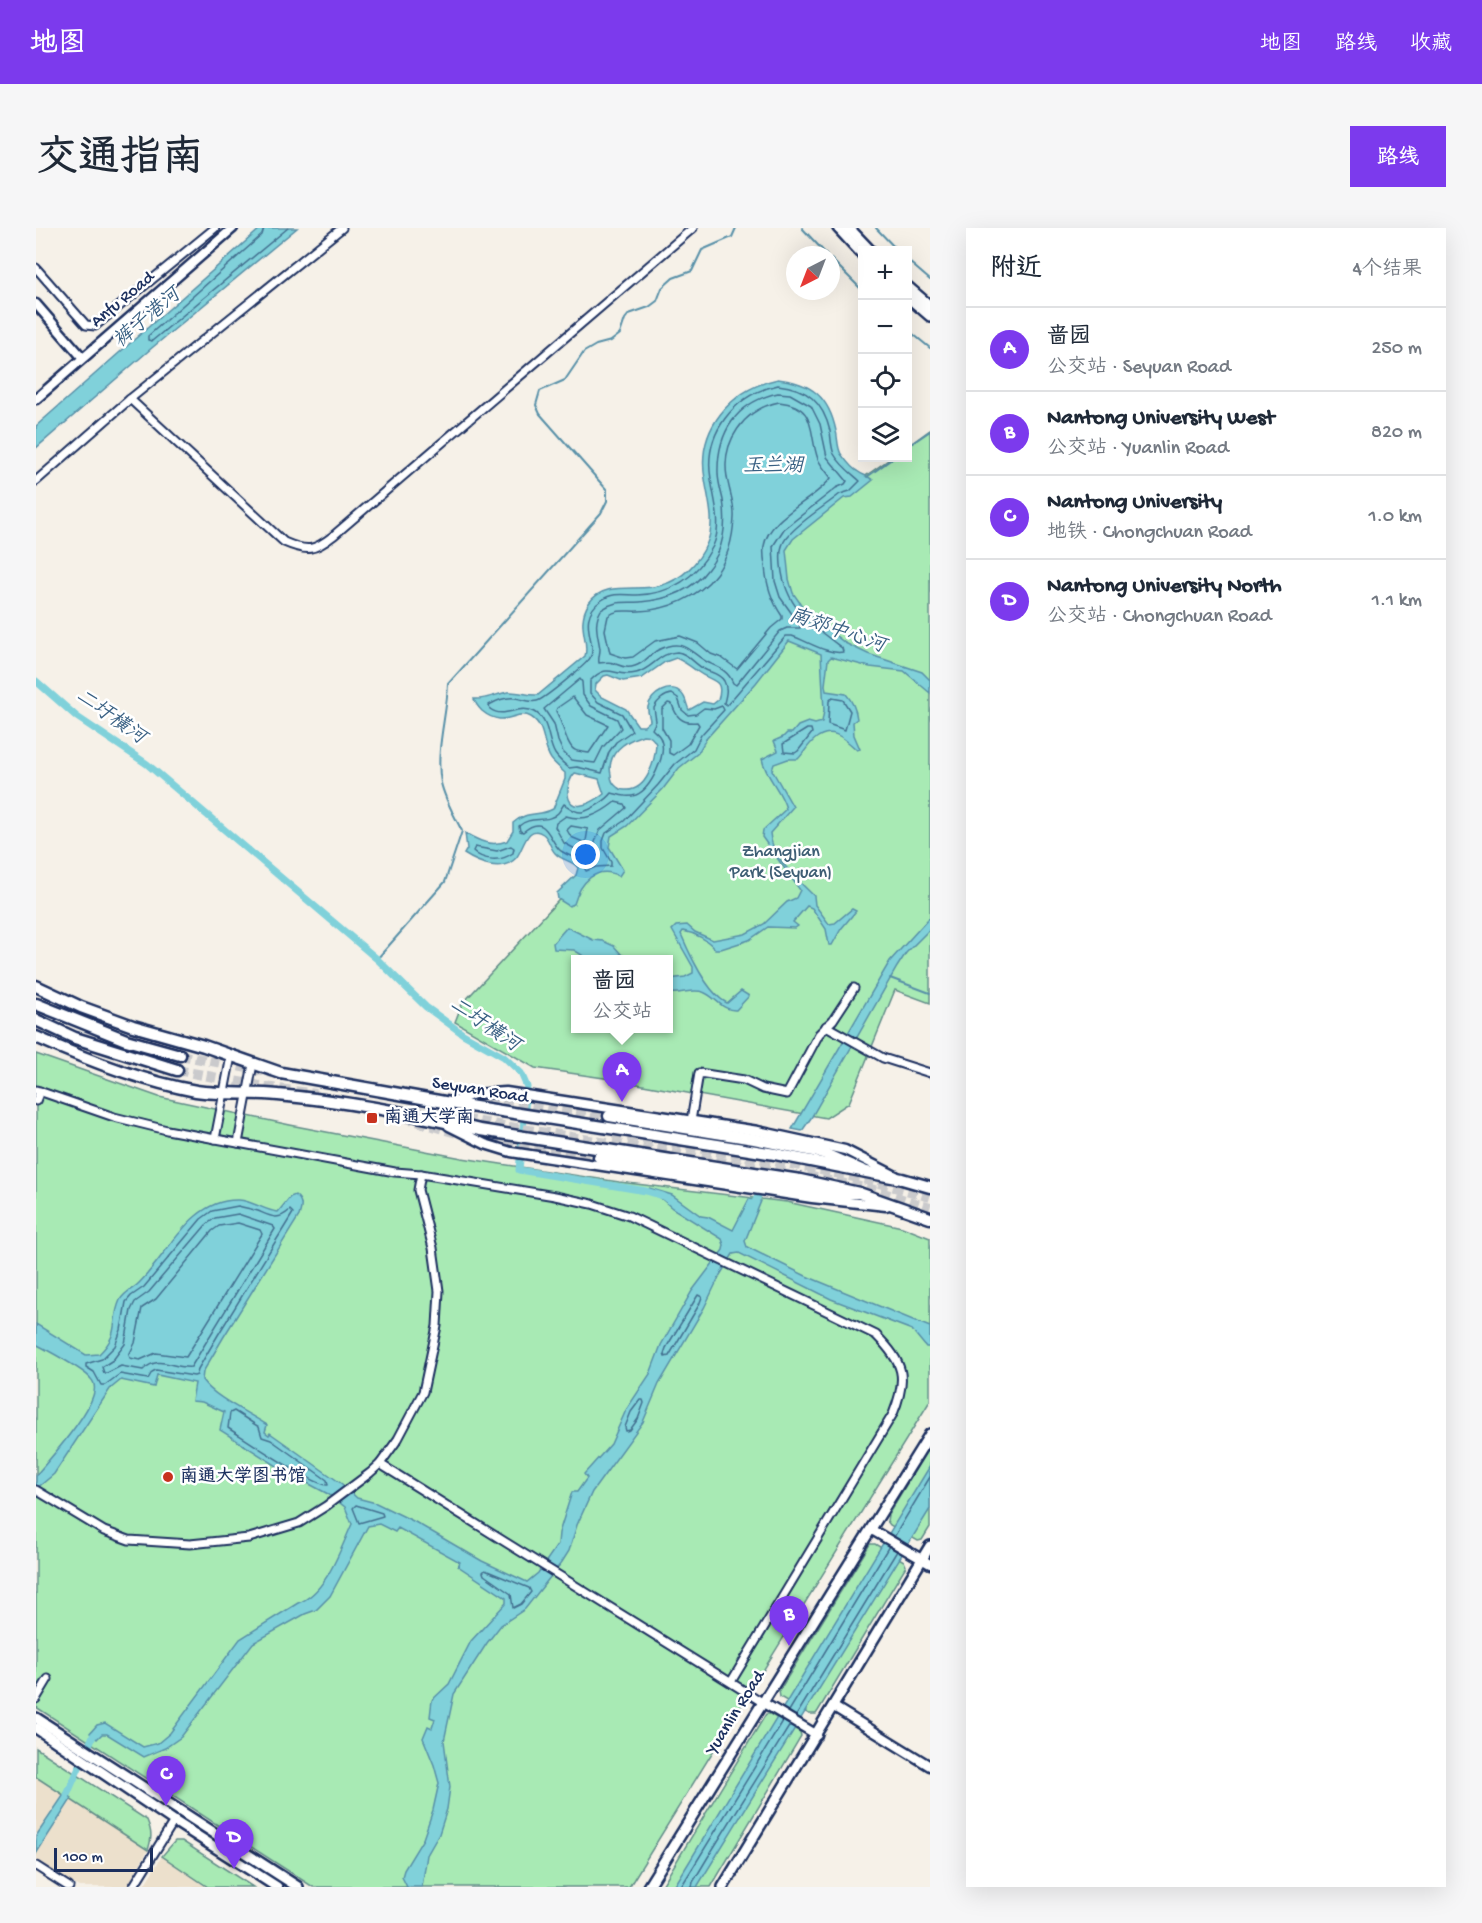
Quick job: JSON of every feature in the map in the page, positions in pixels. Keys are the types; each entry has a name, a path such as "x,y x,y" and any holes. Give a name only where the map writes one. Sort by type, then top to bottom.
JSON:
{"main road":[{"path":"838,228 858,250"},
{"path":"849,228 866,246"},
{"path":"912,290 930,306"},
{"path":"911,300 930,316"},
{"name":"Seyuan Road","path":"36,986 81,1007 133,1026 204,1046 281,1073 450,1103 775,1154 902,1179 930,1187"},
{"path":"36,1004 126,1040 180,1055"},
{"path":"36,1020 75,1038 177,1070"},
{"name":"Seyuan Road","path":"36,1037 97,1062 197,1091 310,1099 429,1118 480,1130 800,1180 858,1193 930,1218"},
{"path":"609,1116 754,1139 823,1153 864,1171"},
{"path":"599,1157 822,1193 858,1193"},
{"name":"Yuanlin Road","path":"648,1887 930,1434"},
{"path":"723,1887 926,1562 930,1546"},
{"path":"36,1718 298,1887"},
{"path":"36,1728 277,1887"}],"street":[{"path":"36,268 86,325 95,326 215,228"},
{"name":"Anfu Road","path":"36,399 233,228"},
{"path":"36,481 130,399 342,228"},
{"path":"130,399 284,542 297,548 310,550 321,546 333,536 693,228"},
{"path":"36,304 82,357"},
{"path":"691,1121 699,1073 744,1080 763,1089 787,1094 819,1034 833,1020 854,988"},
{"path":"826,1026 883,1058 930,1073"},
{"path":"215,1139 231,1056"},
{"path":"238,1143 253,1064"},
{"path":"36,1101 38,1091 114,1117 167,1130 395,1172 421,1174 592,1204 629,1215 876,1335 892,1351 902,1370 900,1396 893,1414 731,1682"},
{"path":"450,1103 474,1095 506,1092 758,1131 845,1150 902,1179"},
{"path":"429,1118 485,1144 511,1152 812,1198 900,1207"},
{"path":"38,1491 104,1531 129,1540 179,1544 217,1543 249,1538 299,1523 334,1500 380,1464 398,1438 423,1392 437,1326 439,1291 433,1248 418,1190 421,1174"},
{"path":"380,1464 817,1735"},
{"path":"872,1530 926,1562"},
{"path":"36,1699 48,1679"},
{"path":"834,1707 930,1766"},
{"path":"133,1887 181,1812"},
{"path":"36,1866 69,1887"}],"shaded area":[{"path":"36,1777 148,1850 127,1887 79,1887 36,1860"},
{"path":"162,1856 208,1887 143,1887"}],"green space":[{"name":"Zhangjian Park (Seyuan)","path":"930,430 930,1003 895,990 849,1103 826,1118 604,1078 535,1068 455,1022 462,1004 583,874 626,809 754,672 768,545 885,462 912,462 912,443"},
{"path":"36,1054 159,1097 290,1125 462,1158 619,1182 787,1202 902,1227 930,1238 930,1401 629,1887 313,1887 36,1707"},
{"path":"930,1445 930,1527 922,1540 918,1541 887,1521 888,1515"},
{"path":"870,1544 875,1544 904,1561 906,1566 818,1711 816,1714 809,1714 780,1697 779,1691"},
{"path":"766,1714 770,1714 800,1732 801,1736 711,1887 661,1887"},
{"path":"36,1748 147,1820 151,1835 148,1850 36,1777"},
{"path":"175,1841 182,1841 253,1887 208,1887 162,1856"}],"water":[{"path":"261,228 297,228 153,347 36,448 36,426"},
{"name":"玉兰湖","path":"778,379 809,388 824,401 829,409 841,454 855,470 873,480 852,497 844,498 793,539 786,550 793,593 807,613 845,643 868,654 922,672 930,680 930,693 904,671 870,667 831,657 828,660 826,691 846,694 852,703 857,719 853,722 854,735 860,749 857,750 837,735 826,734 814,740 798,759 788,759 774,764 772,770 793,807 770,833 780,859 814,896 815,905 829,924 835,923 852,909 856,911 841,929 832,945 829,945 826,929 812,908 807,906 793,922 798,926 795,928 768,927 749,940 721,949 715,949 701,937 683,931 681,934 694,962 706,982 720,998 727,1003 741,991 749,996 736,1010 731,1010 703,992 673,993 673,978 693,973 693,967 672,930 676,926 687,925 695,932 713,940 745,934 764,924 787,902 796,898 800,890 762,837 763,830 786,809 762,759 778,751 774,741 787,733 792,733 798,726 808,722 815,724 822,722 824,711 821,654 789,641 756,683 706,739 698,753 679,768 663,789 627,826 611,836 609,847 623,870 619,876 603,872 596,874 580,889 574,904 569,906 558,899 557,893 576,875 578,868 558,856 545,836 538,831 529,834 516,858 504,865 490,865 464,854 467,849 465,833 485,842 501,843 507,841 513,831 513,823 518,819 553,809 565,779 565,773 548,754 542,731 536,721 526,715 497,719 482,711 474,699 508,692 538,695 585,656 583,618 589,603 596,596 613,589 662,585 677,579 695,563 707,543 711,527 705,479 706,444 720,414 746,392","holes":["676,658 718,684 720,693 718,700 713,704 703,702 689,710 681,693 667,689 657,694 650,702 648,709 650,721 644,726 638,726 626,709 602,697 595,690 596,684 604,676 608,675 623,681 642,678 665,662","643,735 649,736 656,744 652,767 639,786 622,790 612,780 611,760 624,744","575,773 599,779 604,794 585,804 572,803 569,799 568,788"]},
{"path":"930,917 930,929 906,953 897,967 811,1118 802,1131 792,1129 890,961"},
{"path":"567,927 593,940 614,946 622,955 582,955 574,950 554,949 553,943"},
{"path":"649,1188 672,1195 701,1216 708,1217 733,1230 749,1199 761,1201 745,1241 747,1247 806,1276 930,1327 930,1347 926,1347 912,1330 831,1299 739,1253 733,1254 659,1384 643,1422 592,1492 577,1525 569,1551 525,1609 501,1625 454,1694 444,1741 450,1787 447,1809 439,1834 427,1855 422,1887 407,1887 402,1877 423,1839 439,1783 423,1738 428,1726 432,1728 435,1719 430,1717 432,1700 449,1684 471,1641 506,1603 506,1598 458,1566 460,1562 398,1528 395,1532 379,1524 368,1526 330,1596 316,1610 253,1643 181,1737 165,1748 144,1757 107,1734 102,1734 97,1739 90,1733 97,1725 105,1723 143,1747 158,1743 170,1733 240,1639 308,1598 317,1590 331,1570 352,1524 345,1507 328,1494 285,1471 220,1430 224,1412 202,1402 192,1401 195,1383 157,1375 154,1387 121,1380 110,1389 54,1474 36,1489 36,1475 78,1423 91,1401 94,1383 81,1370 36,1344 36,1324 86,1355 99,1354 106,1347 113,1333 117,1308 122,1297 151,1270 194,1217 222,1202 239,1200 278,1212 290,1197 295,1195 301,1204 299,1216 223,1338 203,1372 202,1380 223,1399 267,1425 265,1432 269,1435 270,1433 342,1484 357,1498 376,1503 415,1522 482,1561 527,1582 538,1573 558,1544 559,1533 572,1492 577,1492 587,1478 584,1474 611,1444 626,1410 650,1374 661,1345 692,1291 723,1250 722,1239 672,1208"},
{"path":"930,1466 930,1509 697,1887 674,1887"},
{"path":"65,1793 72,1798 36,1854 36,1836"}],"waterway":[{"path":"377,959 445,882 462,831 441,783 439,758 448,684 601,513 607,501 607,490 540,414 536,405 540,391 565,380 584,352 596,345 611,341 620,334 629,314 649,307 657,301 662,288 673,278 692,271 702,250 732,237 736,228"},
{"path":"802,228 819,246"},
{"path":"876,228 893,246"},
{"path":"912,264 930,280"},
{"path":"840,268 858,286"},
{"path":"912,333 930,348"},
{"name":"南郊中心河","path":"912,443 930,431"},
{"name":"南郊中心河","path":"867,477 888,462"},
{"name":"二圩横河","path":"36,681 77,717 147,764 377,959 426,1007 463,1034 504,1057 521,1073 527,1087 519,1170 646,1191 663,1196"},
{"path":"890,978 930,993"},
{"path":"752,1208 758,1196"},
{"path":"67,1795 93,1736"}],"tunnel":[{"path":"180,1055 273,1073"},
{"path":"177,1070 316,1094"},
{"path":"457,1099 517,1102 609,1116"},
{"path":"420,1112 789,1173"},
{"path":"403,1117 460,1134"},
{"path":"613,1134 812,1168 930,1197"},
{"path":"475,1138 599,1157"},
{"path":"807,1176 874,1190 930,1208"}],"place":[{"name":"啬园","path":"622,1102"},
{"name":"南通大学南","path":"372,1118"},
{"name":"南通大学图书馆","path":"168,1477"},
{"name":"Nantong University West","path":"789,1646"},
{"name":"Nantong University","path":"166,1806"},
{"name":"Nantong University North","path":"234,1869"}],"water label":[{"name":"裤子港河","path":"148,319"}]}
